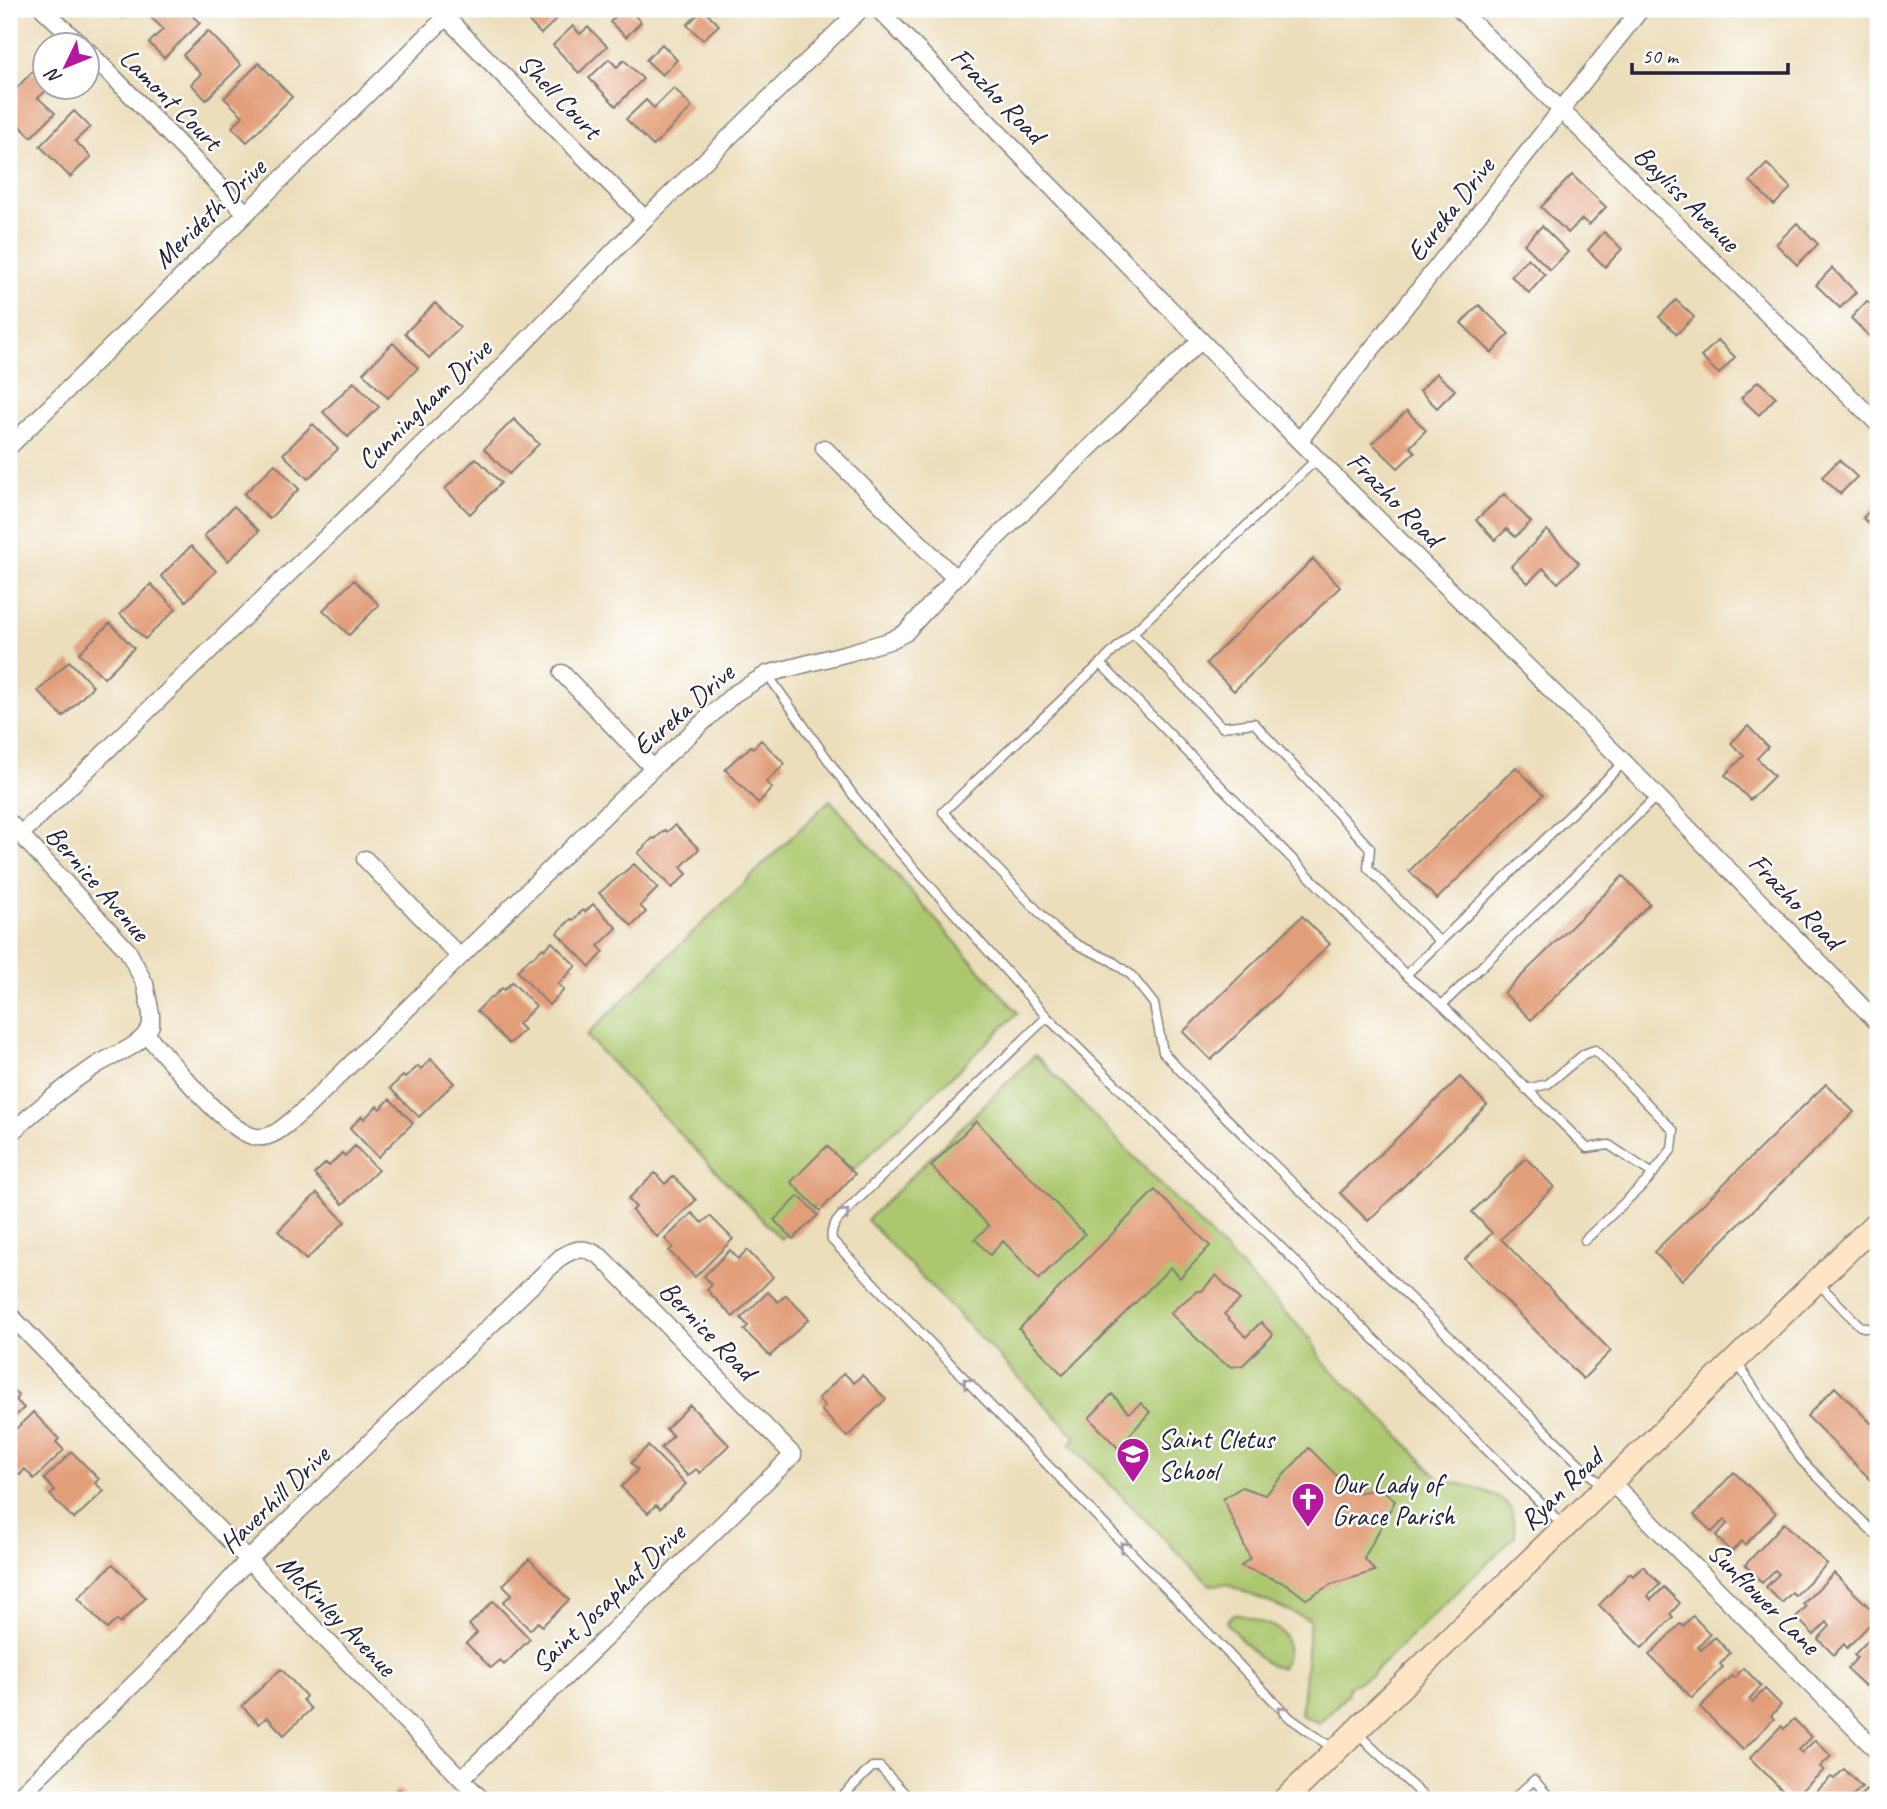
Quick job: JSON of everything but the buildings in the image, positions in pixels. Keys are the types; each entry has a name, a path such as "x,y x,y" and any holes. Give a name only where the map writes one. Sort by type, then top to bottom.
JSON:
{"main road":[{"name":"Ryan Road","path":"1285,1800 1878,1221"}],"street":[{"name":"Lamont Court","path":"43,9 67,32"},
{"name":"Cunningham Drive","path":"21,834 491,377 645,219 861,9"},
{"name":"Frazho Road","path":"878,9 1299,441 1624,762 1878,1023"},
{"name":"Bayliss Avenue","path":"1460,9 1878,424"},
{"name":"Eureka Drive","path":"1299,441 1641,9"},
{"name":"Shell Court","path":"442,13 645,219"},
{"name":"Merideth Drive","path":"11,440 246,213 442,13"},
{"name":"Lamont Court","path":"102,65 246,213"},
{"name":"Eureka Drive","path":"146,1034 239,1131 258,1138 275,1133 303,1111 653,768 734,694 767,674 889,641 905,633 955,578 1201,340"},
{"path":"824,448 955,578"},
{"path":"562,673 653,768"},
{"name":"Bernice Avenue","path":"9,822 128,951 145,984 151,1014 151,1025 146,1034"},
{"path":"365,859 459,956"},
{"path":"9,1135 32,1112 66,1085 140,1042 146,1034"},
{"name":"Bernice Road","path":"581,1248 601,1257 793,1455"},
{"name":"Haverhill Drive","path":"15,1800 148,1670 247,1561 561,1257 581,1248"},
{"name":"McKinley Avenue","path":"9,1314 482,1800"},
{"name":"Saint Josaphat Drive","path":"461,1779 793,1455"},
{"name":"Sunflower Lane","path":"1608,1485 1878,1752"}],"lane":[{"path":"1317,459 943,812 1057,931 1112,961 1131,975 1154,1004 1163,1052 1215,1107 1608,1485"},
{"path":"1133,634 1222,727 1254,723 1370,848 1368,868 1440,942"},
{"path":"1101,664 1406,975 1442,1005 1587,1148 1609,1145 1653,1174"},
{"path":"767,674 853,795 897,849 1047,1017 1564,1527"},
{"path":"1406,975 1624,762"},
{"path":"1442,1005 1657,796"},
{"path":"1047,1017 852,1206 834,1225 830,1233 832,1240 1290,1718 1336,1751"},
{"path":"1526,1089 1548,1084 1584,1054 1595,1050 1674,1130 1672,1149 1653,1174 1585,1240"},
{"path":"1817,1282 1860,1326 1878,1331"},
{"path":"1736,1361 1801,1460 1878,1537"},
{"path":"1356,1732 1427,1800"},
{"path":"839,1800 872,1767 880,1767 911,1800"},
{"path":"1512,1800 1534,1780 1552,1800"}],"green space":[{"path":"830,800 1018,1013 781,1239 586,1036"},
{"path":"1035,1055 1312,1340 1322,1361 1389,1425 1442,1482 1469,1486 1489,1493 1510,1508 1515,1536 1371,1675 1348,1687 1348,1694 1319,1723 1301,1715 1310,1620 1226,1584 1210,1585 1070,1444 1076,1437 867,1220"},
{"path":"1233,1615 1247,1617 1281,1632 1287,1646 1286,1658 1281,1668 1266,1662 1245,1644 1228,1625 1227,1621"}],"place":[{"name":"Saint Cletus School","path":"1133,1484"},
{"name":"Our Lady of Grace Parish","path":"1308,1529"}]}
